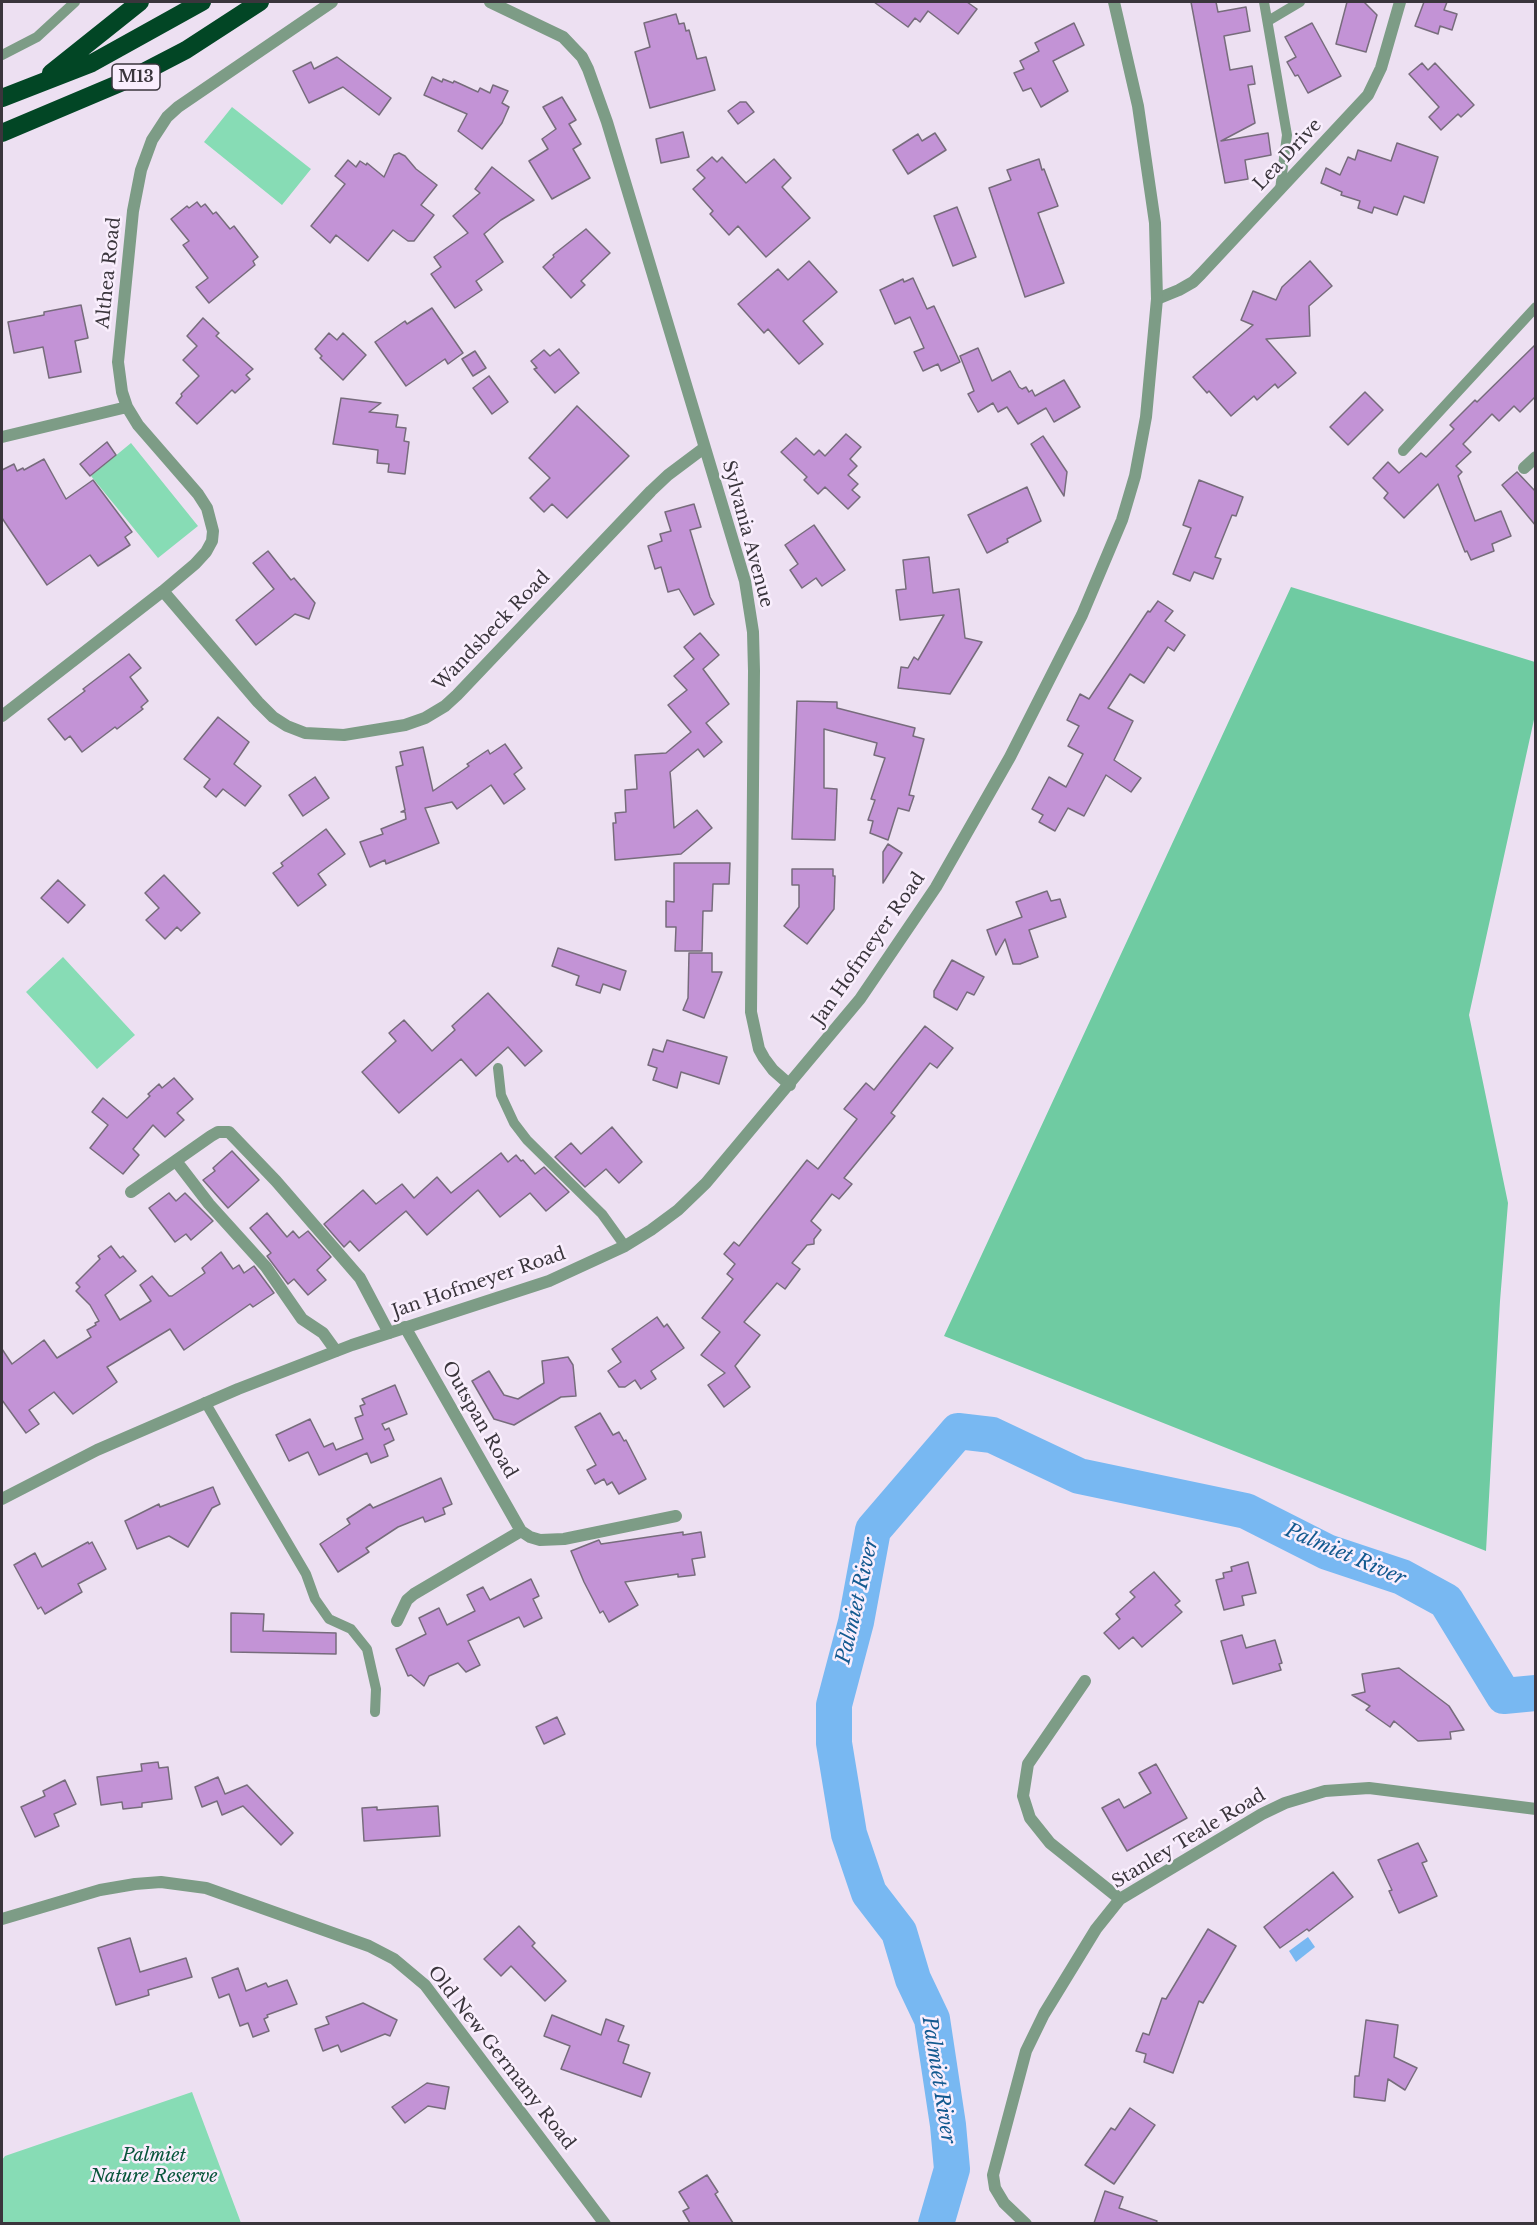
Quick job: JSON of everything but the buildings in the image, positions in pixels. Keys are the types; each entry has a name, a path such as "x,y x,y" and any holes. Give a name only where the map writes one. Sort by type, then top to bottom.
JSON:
{"highway":[{"path":"33,87 140,2"},
{"name":"M13","path":"2,98 92,63 202,2"},
{"name":"M13","path":"2,133 132,78 186,50 260,2"}],"street":[{"name":"Althea Road","path":"163,591 206,552 212,541 211,520 198,494 138,425 127,407 119,378 119,351 133,210 141,170 152,140 167,117 178,107 332,2"},
{"name":"Sylvania Avenue","path":"490,2 563,37 582,57 588,69 607,122 745,581 753,632 754,671 751,1012 759,1049 773,1070 790,1085"},
{"name":"Jan Hofmeyer Road","path":"2,1499 97,1450 205,1402 336,1351 549,1281 625,1246 678,1210 706,1183 860,999 936,887 1010,757 1082,615 1122,520 1135,476 1146,417 1157,299 1155,223 1145,148 1114,2"},
{"name":"Lea Drive","path":"1157,299 1192,282 1368,95 1381,68 1400,2"},
{"path":"2,437 127,407"},
{"name":"Wandsbeck Road","path":"163,591 258,702 273,717 287,726 305,734 344,735 405,725 425,718 445,706 457,695 651,491 704,448"},
{"path":"1524,468 1536,457"},
{"path":"2,716 163,591"},
{"path":"131,1192 218,1132 229,1132 276,1181 360,1278 389,1333"},
{"path":"176,1161 209,1204 266,1267 302,1319 323,1333 336,1351"},
{"name":"Outspan Road","path":"405,1327 521,1531"},
{"path":"397,1621 407,1600 414,1593 521,1531 530,1537 551,1541 676,1515"},
{"path":"1085,1681 1028,1764 1023,1796 1030,1818 1050,1843 1120,1899"},
{"name":"Stanley Teale Road","path":"1026,2223 1004,2203 995,2188 993,2175 1026,2051 1044,2014 1096,1929 1120,1899 1262,1814 1285,1803 1325,1791 1369,1788 1536,1809"},
{"name":"Old New Germany Road","path":"2,1919 100,1890 161,1882 207,1888 369,1946 394,1959 425,1985 605,2223"}],"lane":[{"path":"2,55 37,37 75,2"},
{"path":"1264,2 1287,135 1280,190"},
{"path":"1268,21 1300,2"},
{"path":"1402,451 1536,307"},
{"path":"498,1068 501,1095 514,1123 527,1140 602,1214 625,1246"},
{"path":"205,1402 306,1574 315,1599 329,1619 351,1629 367,1649 376,1689 375,1712"}],"green space":[{"path":"232,107 311,169 282,205 204,142"},
{"path":"131,443 198,526 158,558 91,476"},
{"path":"1291,587 1535,662 1535,715 1469,1015 1508,1203 1500,1301 1486,1551 944,1336"},
{"path":"63,957 135,1035 97,1069 26,992"},
{"name":"Palmiet Nature Reserve","path":"192,2092 241,2223 2,2223 2,2160 5,2156"}],"water":[{"path":"1308,1937 1315,1947 1296,1962 1289,1951"}],"waterway":[{"name":"Palmiet River","path":"936,2224 952,2169 948,2125 932,2019 913,1979 899,1932 869,1893 849,1834 834,1743 834,1705 856,1622 873,1530 958,1431 992,1435 1079,1476 1246,1511 1327,1552 1402,1577 1446,1601 1504,1696 1536,1693"}]}
